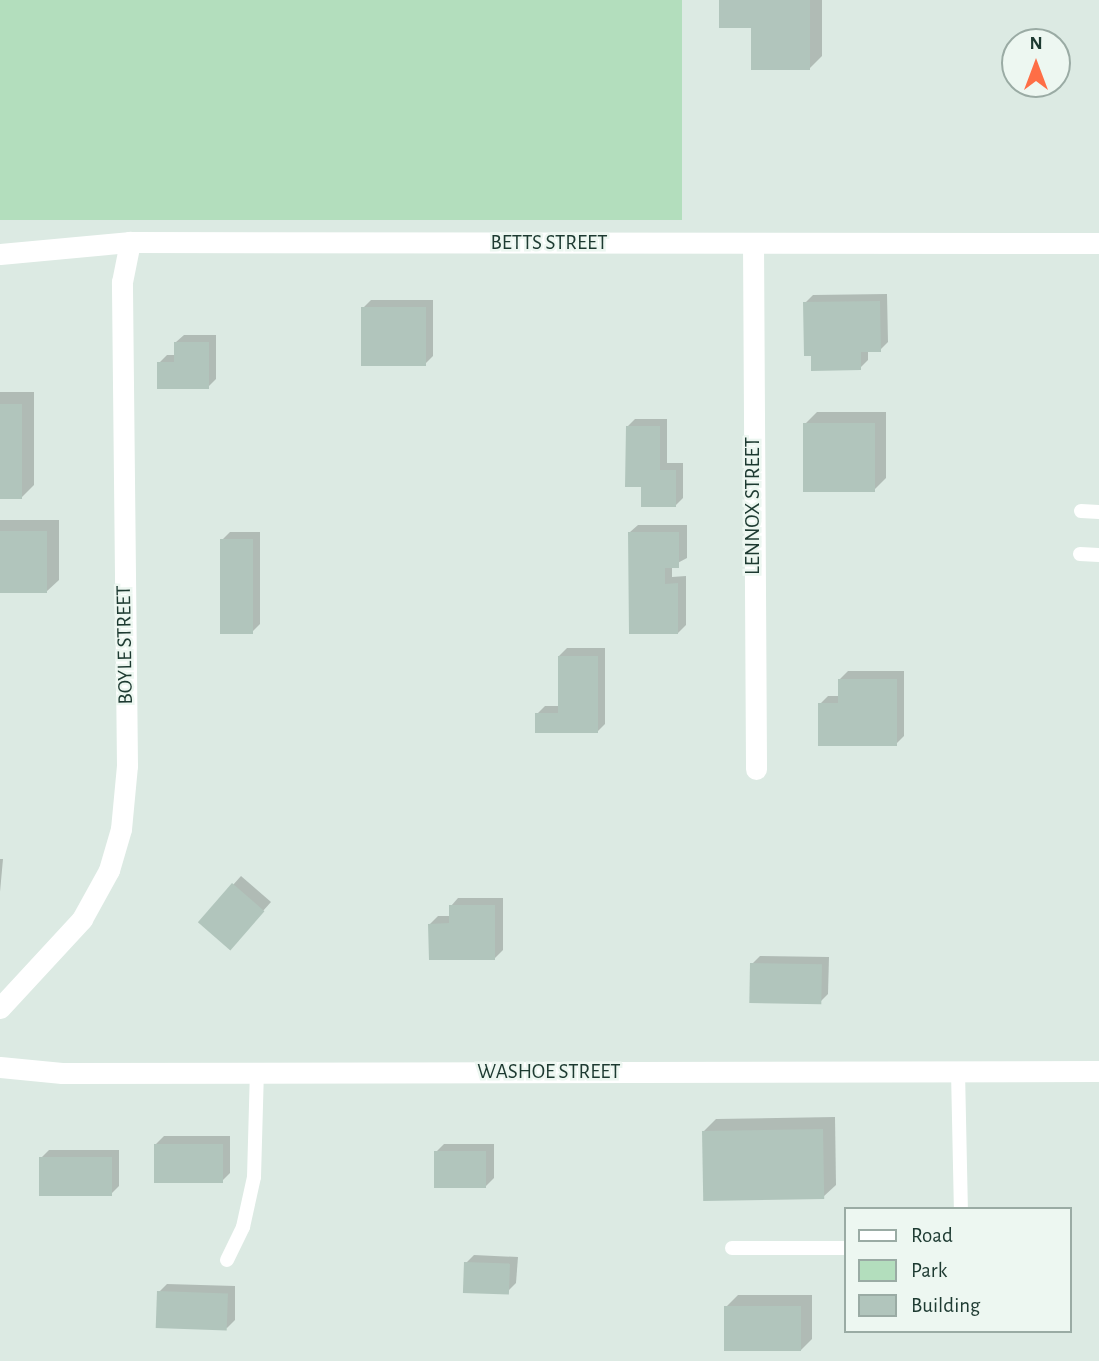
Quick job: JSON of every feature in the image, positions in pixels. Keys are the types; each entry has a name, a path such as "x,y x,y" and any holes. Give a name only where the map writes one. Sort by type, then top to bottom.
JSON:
{"street":[{"name":"BETTS STREET","path":"0,254 130,242 1099,243"},
{"name":"BOYLE STREET","path":"0,1008 82,919 109,870 121,829 127,766 122,282 130,242"},
{"name":"LENNOX STREET","path":"753,243 756,769"},
{"name":"WASHOE STREET","path":"0,1068 62,1073 1099,1071"}],"lane":[{"path":"1081,511 1099,512"},
{"path":"1080,554 1099,555"},
{"path":"958,1071 961,1207"},
{"path":"227,1260 243,1227 254,1177 257,1072"},
{"path":"732,1248 844,1248"}],"green space":[{"path":"0,0 682,0 682,220 0,220"}],"building":[{"path":"719,0 810,0 810,70 751,70 751,28 719,28"},
{"path":"880,301 881,352 861,352 861,370 811,371 811,356 804,356 803,302"},
{"path":"361,307 426,307 426,366 361,366"},
{"path":"174,342 209,342 209,389 157,389 157,362 174,362"},
{"path":"0,404 22,404 22,499 0,499"},
{"path":"803,423 875,423 875,492 803,492"},
{"path":"626,426 660,426 660,470 676,470 676,507 641,507 641,487 625,487"},
{"path":"0,531 47,531 47,593 0,593"},
{"path":"628,532 679,532 679,568 665,568 665,584 678,583 678,634 629,634"},
{"path":"220,539 253,539 253,634 220,634"},
{"path":"558,656 598,656 598,733 535,733 535,713 558,713"},
{"path":"838,679 897,679 897,746 818,746 818,703 838,703"},
{"path":"232,883 264,911 230,950 198,922"},
{"path":"449,905 495,905 495,960 429,960 428,924 449,923"},
{"path":"750,963 822,964 821,1004 749,1003"},
{"path":"823,1129 824,1199 703,1201 702,1131"},
{"path":"154,1144 223,1144 223,1183 154,1183"},
{"path":"434,1151 486,1151 486,1188 434,1188"},
{"path":"39,1157 112,1157 112,1196 39,1196"},
{"path":"464,1262 510,1264 509,1295 463,1293"},
{"path":"157,1291 228,1293 227,1330 156,1328"},
{"path":"724,1306 801,1306 801,1351 724,1351"}]}
